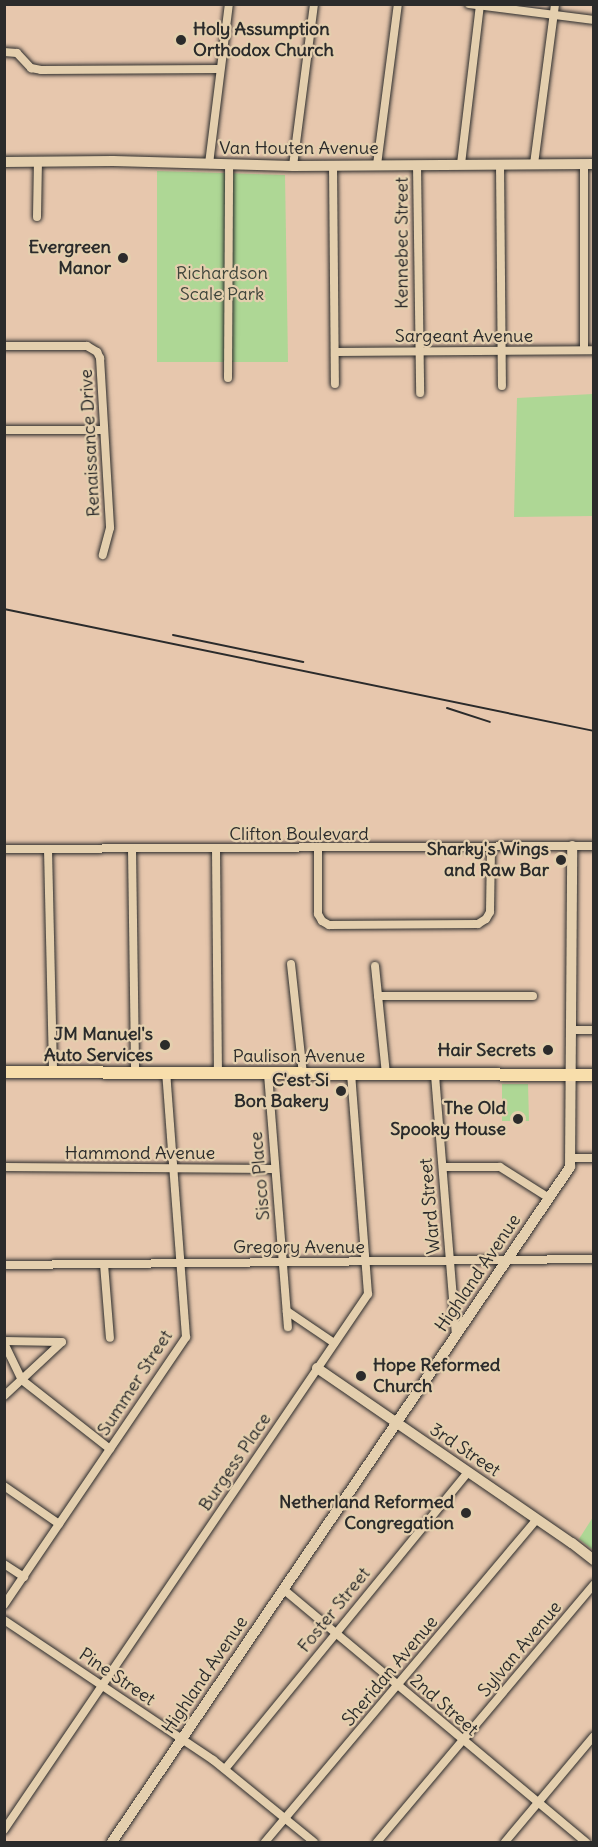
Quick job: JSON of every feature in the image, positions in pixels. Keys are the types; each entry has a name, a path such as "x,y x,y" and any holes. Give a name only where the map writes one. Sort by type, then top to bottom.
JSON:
{"main road":[{"name":"Paulison Avenue","path":"4,1072 435,1076 594,1075"}],"street":[{"path":"209,164 229,4"},
{"path":"293,166 314,4"},
{"path":"377,165 398,4"},
{"path":"469,4 594,20"},
{"path":"534,164 555,4"},
{"path":"461,165 480,5"},
{"path":"4,52 17,53 31,68 40,70 220,69"},
{"name":"Van Houten Avenue","path":"4,162 293,166 589,164"},
{"path":"38,162 38,217"},
{"path":"500,164 502,386"},
{"path":"584,350 589,164"},
{"path":"228,378 229,165"},
{"path":"333,165 335,384"},
{"name":"Kennebec Street","path":"417,165 420,393"},
{"name":"Renaissance Drive","path":"4,346 87,346 97,352 101,369 110,528 102,555"},
{"name":"Sargeant Avenue","path":"335,352 594,350"},
{"path":"4,430 104,430"},
{"name":"Highland Avenue","path":"112,1842 570,1167 570,1075 573,1030 572,846"},
{"name":"Clifton Boulevard","path":"4,849 318,850 594,846"},
{"path":"318,850 318,914 322,921 329,925 478,924 486,919 490,912 491,848"},
{"path":"48,849 53,1072"},
{"path":"132,849 135,1073"},
{"path":"216,849 218,1074"},
{"path":"291,964 303,1075"},
{"path":"375,966 386,1075"},
{"path":"378,996 533,996"},
{"path":"573,1030 594,1030"},
{"name":"Summer Street","path":"4,1605 186,1337 166,1073"},
{"name":"Sisco Place","path":"267,1074 288,1327"},
{"name":"Burgess Place","path":"4,1830 368,1294 351,1075"},
{"name":"Ward Street","path":"435,1076 456,1335"},
{"path":"570,1158 594,1158"},
{"name":"Hammond Avenue","path":"4,1167 274,1169"},
{"path":"443,1167 500,1167 549,1198"},
{"name":"Gregory Avenue","path":"4,1265 594,1259"},
{"path":"104,1264 110,1338"},
{"path":"287,1311 334,1343"},
{"path":"4,1396 22,1380 62,1342 4,1342 22,1380 110,1449"},
{"name":"3rd Street","path":"317,1368 594,1560"},
{"name":"Foster Street","path":"225,1769 468,1472"},
{"path":"4,1486 59,1524"},
{"name":"Sheridan Avenue","path":"265,1842 537,1520"},
{"path":"4,1564 24,1577"},
{"name":"Sylvan Avenue","path":"377,1842 594,1584"},
{"name":"2nd Street","path":"283,1589 586,1842"},
{"name":"Pine Street","path":"4,1620 213,1760 314,1842"},
{"path":"505,1842 594,1736"}],"green space":[{"name":"Richardson Scale Park","path":"157,171 285,175 288,362 157,362"},
{"path":"593,394 593,516 514,517 517,398"},
{"path":"502,1084 528,1084 529,1121 502,1121"},
{"path":"593,1517 593,1550 579,1539"}],"railway":[{"path":"4,609 594,731"},
{"path":"173,635 303,662"},
{"path":"447,708 490,722"}],"place":[{"name":"Holy Assumption Orthodox Church","path":"181,40"},
{"name":"Evergreen Manor","path":"123,258"},
{"name":"Sharky's Wings and Raw Bar","path":"561,860"},
{"name":"JM Manuel's Auto Services","path":"165,1045"},
{"name":"Hair Secrets","path":"548,1050"},
{"name":"C'est Si Bon Bakery","path":"341,1091"},
{"name":"The Old Spooky House","path":"518,1119"},
{"name":"Hope Reformed Church","path":"361,1376"},
{"name":"Netherland Reformed Congregation","path":"466,1513"}]}
